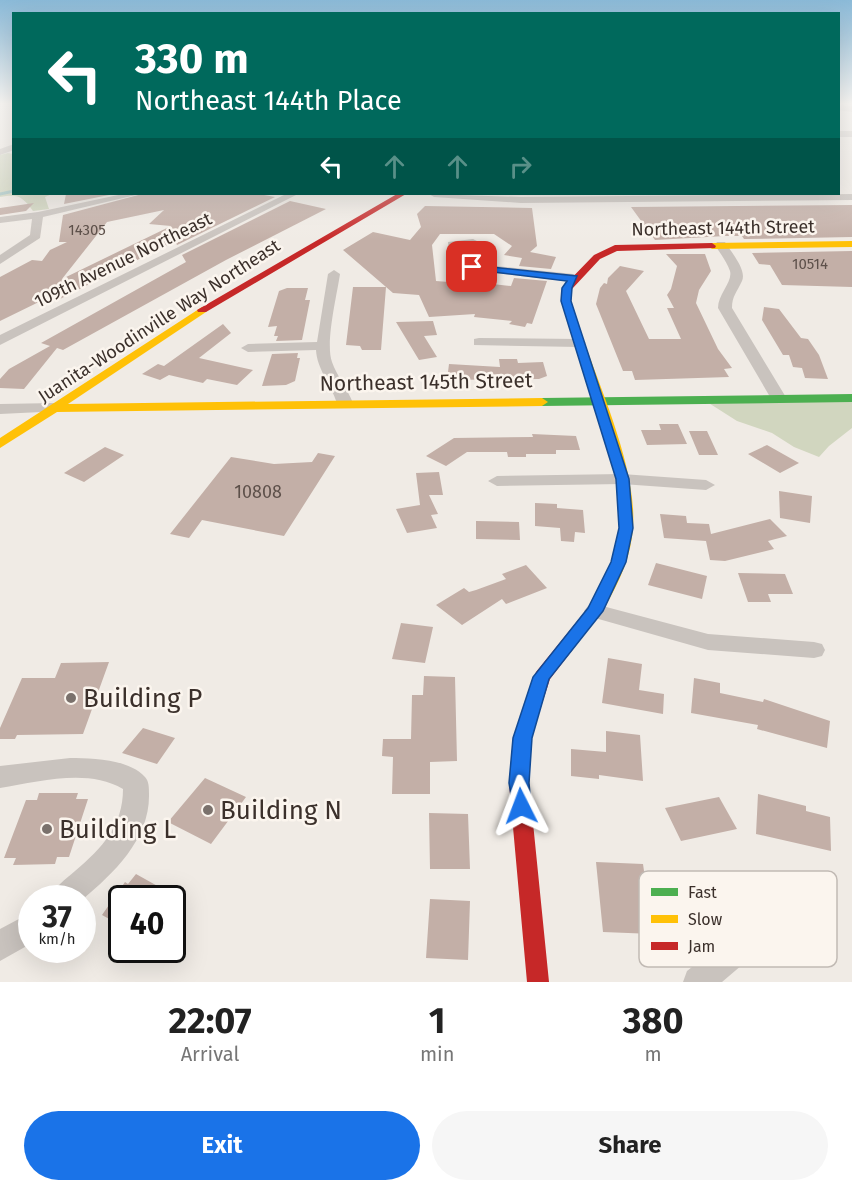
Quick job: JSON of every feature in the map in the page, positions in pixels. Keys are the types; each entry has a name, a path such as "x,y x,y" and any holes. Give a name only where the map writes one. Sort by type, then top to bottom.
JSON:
{"street":[{"path":"0,220 38,215 130,195"},
{"name":"109th Avenue Northeast","path":"0,341 291,195"},
{"name":"Juanita-Woodinville Way Northeast","path":"0,444 231,291 400,195"},
{"path":"448,195 521,200 672,195 852,197"},
{"path":"0,260 36,236 38,215"},
{"name":"Northeast 144th Street","path":"573,278 597,257 615,248 852,244"},
{"path":"721,245 736,271 737,279 725,298 725,308 779,399"},
{"path":"472,267 573,278 567,288 566,301 622,479 626,528 618,562 595,611 542,677 522,738 519,783 538,982"},
{"path":"334,274 323,346 324,361 339,386 345,404"},
{"path":"479,342 579,344"},
{"path":"248,348 323,346"},
{"name":"Northeast 145th Street","path":"0,409 852,398"},
{"path":"497,481 622,479 706,485"},
{"path":"595,611 708,642 814,650"},
{"path":"0,777 65,769 103,769 123,774 136,784 138,804 130,829 98,869 79,885"},
{"path":"0,946 18,935"},
{"path":"698,982 716,967"}],"green space":[{"path":"12,154 12,195 50,195 45,197 49,209 33,211 19,197 0,197 0,155"},
{"path":"852,398 852,428 819,457 794,447 772,433 737,421 704,400"}],"building":[{"path":"66,195 109,195 64,204"},
{"path":"138,195 264,195 275,197 177,245 175,241 56,301 47,298 0,321 0,277 32,260 42,261 50,250 67,242 59,242 63,215","holes":["164,210 149,224 171,226 62,279 107,222"]},
{"path":"290,201 326,209 226,260 63,350 57,348 24,389 0,388 0,379 9,369 50,346 41,343 186,262 182,255"},
{"path":"34,203 26,211 0,215 0,208"},
{"path":"852,205 852,237 744,239 742,236 725,236 655,240 631,207"},
{"path":"425,206 532,208 537,246 530,252 556,257 551,269 519,266 522,258 504,255 512,246 494,234 440,234 432,245 436,281 511,286 514,278 547,281 532,324 527,323 525,327 509,324 512,321 474,317 475,314 429,317 419,295 393,293 343,250 373,232 410,240 421,227 417,214"},
{"path":"852,251 852,287 782,285 770,265 759,264 752,253"},
{"path":"666,254 705,254 711,271 699,290 696,303 718,349 732,368 724,369 729,377 635,380 632,371 623,371 596,304 600,288 604,283 607,284 608,278 620,266 644,271 626,291 649,339 681,339 667,308 674,308 667,295 671,289 677,266"},
{"path":"353,287 386,287 381,350 362,350 360,346 346,345"},
{"path":"287,288 308,288 305,300 310,300 302,340 276,341 278,336 274,336 277,326 268,327 279,291"},
{"path":"764,307 779,309 801,338 808,339 819,355 828,379 805,378 802,368 793,367 789,355 783,355 762,320"},
{"path":"433,321 437,335 424,336 437,357 419,360 396,322"},
{"path":"223,324 231,333 199,358 253,370 237,385 207,379 203,383 169,375 160,380 142,374 158,364 164,366"},
{"path":"298,353 297,358 300,358 295,381 286,385 262,386 272,354"},
{"path":"499,359 517,359 518,363 543,362 547,376 539,379 447,380 449,364 500,367"},
{"path":"659,424 678,424 687,444 647,445 641,430 661,430"},
{"path":"689,431 707,431 718,455 699,455"},
{"path":"532,434 576,436 580,450 556,450 556,454 526,454 526,457 508,457 507,452 467,452 446,466 426,456 454,438 533,437"},
{"path":"767,445 799,463 780,473 748,454"},
{"path":"105,447 124,455 84,482 64,473"},
{"path":"318,453 335,456 284,536 202,520 189,538 170,534 231,457 274,464 312,462"},
{"path":"439,472 443,495 429,495 438,514 431,515 437,528 407,533 396,509 420,505 416,473"},
{"path":"779,491 812,496 810,523 780,518"},
{"path":"535,503 557,504 557,508 583,510 585,533 575,532 574,542 561,541 560,528 535,526"},
{"path":"660,514 686,516 687,523 709,524 711,534 770,519 787,536 768,541 774,549 725,561 710,560 706,541 664,538"},
{"path":"476,521 519,522 520,540 476,539"},
{"path":"656,563 707,576 702,599 648,585"},
{"path":"526,565 547,588 506,604 502,599 462,625 436,605 464,588 469,592 506,579 502,574"},
{"path":"738,573 785,574 793,594 768,594 771,602 748,602"},
{"path":"401,623 433,627 425,663 392,659"},
{"path":"608,658 642,664 639,690 664,694 663,714 602,703"},
{"name":"Building P","path":"109,662 83,734 17,735 15,739 0,739 0,728 22,678 55,678 61,663"},
{"path":"424,676 455,677 457,761 430,762 430,794 392,794 393,757 382,756 383,739 411,739 412,695 423,695"},
{"path":"694,678 720,683 720,693 763,702 764,699 830,721 827,748 757,729 758,725 691,713"},
{"path":"143,728 175,738 157,764 122,753"},
{"path":"606,731 640,735 643,781 599,775 599,779 571,776 571,749 606,752"},
{"name":"Building N","path":"205,778 246,797 211,844 168,822"},
{"name":"Building L","path":"39,793 78,793 76,799 88,799 69,857 57,857 55,864 13,865 16,858 4,858 26,800 37,800"},
{"path":"758,794 806,806 806,811 830,817 831,851 756,834"},
{"path":"719,797 737,829 681,841 665,808"},
{"path":"429,813 468,814 470,869 430,869"},
{"path":"596,862 643,864 644,871 639,871 639,933 603,932"},
{"path":"136,874 156,885 123,885 125,882 128,884"},
{"path":"430,899 470,901 468,960 426,958"},
{"path":"108,906 108,918 102,915"}],"waterway":[{"path":"0,194 12,191"}],"traffic: fast":[{"path":"542,402 852,398"}],"traffic: slow":[{"path":"712,246 852,244"},
{"path":"0,444 202,310"},
{"path":"578,338 617,459 626,507 625,539 619,561 593,613"},
{"path":"56,408 542,402"}],"traffic: jam":[{"path":"202,310 400,195"},
{"path":"578,338 566,301 567,288 597,257 615,248 712,246"},
{"path":"538,982 519,783 522,738 542,677 593,613"}],"place":[{"name":"Building P","path":"71,698"},
{"name":"Building N","path":"208,810"},
{"name":"Building L","path":"47,829"}],"route":[{"path":"472,267 573,278 567,288 566,301 622,479 626,528 618,562 595,611 542,677 522,738 519,783 521,806"}]}
